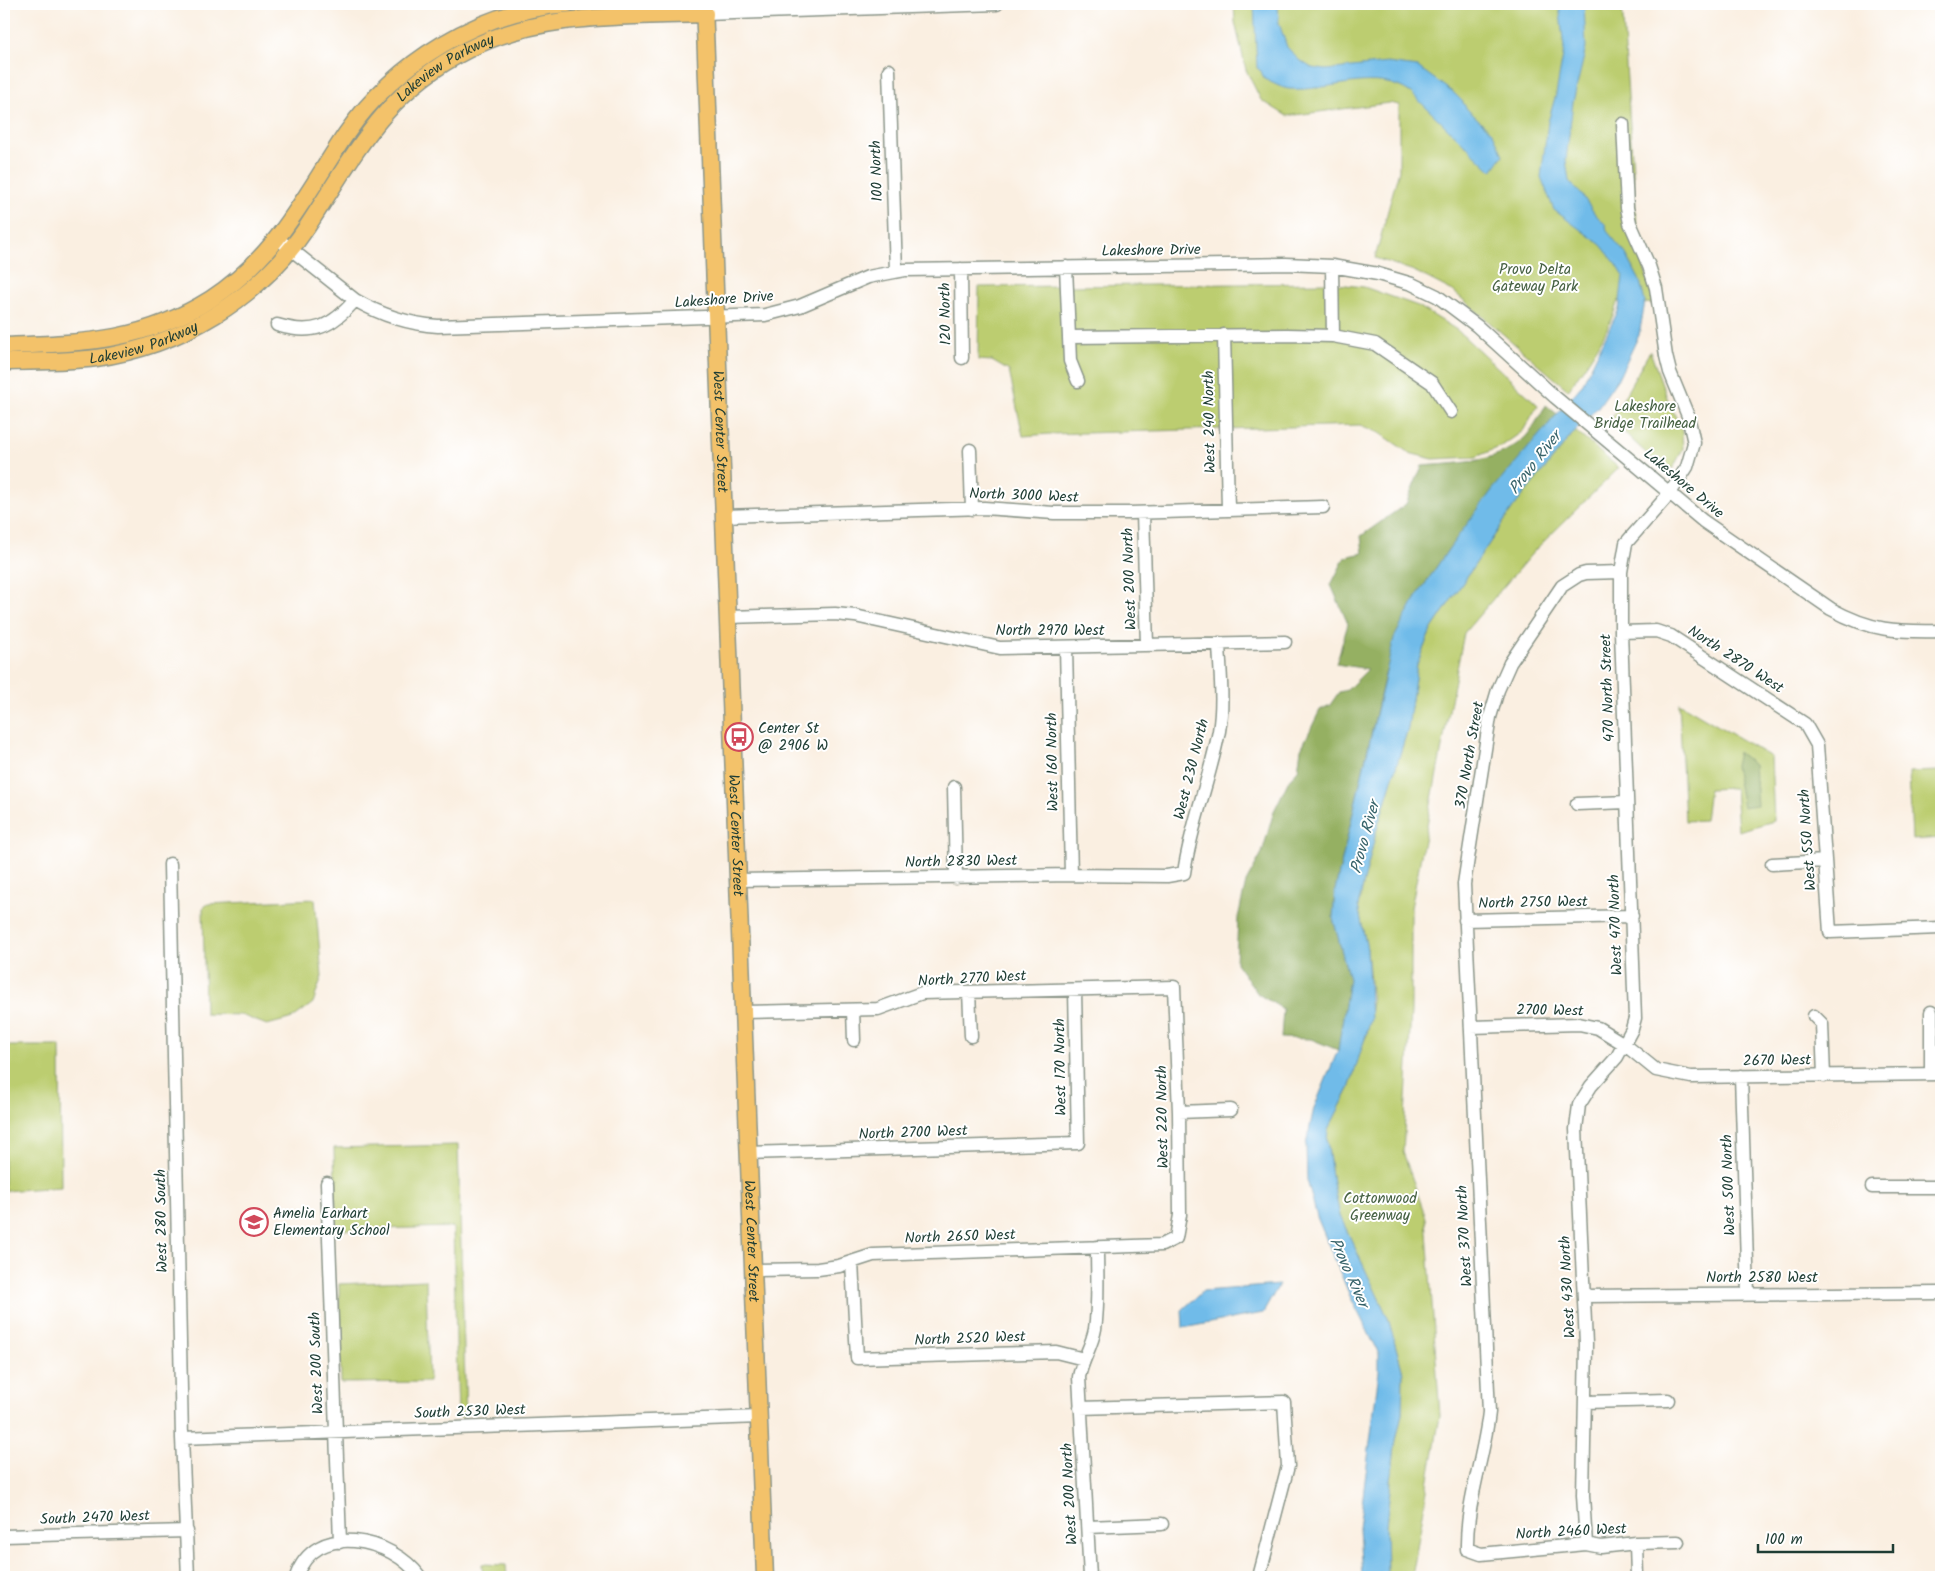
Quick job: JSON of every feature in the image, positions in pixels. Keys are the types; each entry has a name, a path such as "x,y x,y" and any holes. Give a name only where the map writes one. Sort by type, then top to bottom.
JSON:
{"main road":[{"name":"Lakeview Parkway","path":"4,362 94,358 142,348 174,337 204,322 238,300 269,273 284,244 292,220 354,124 398,76 439,46 483,24 530,9 567,4"},
{"name":"Lakeview Parkway","path":"4,346 96,341 121,337 152,328 189,311 224,290 249,269 306,229 358,146 377,121 412,86 452,58 495,37 514,30 554,22 704,9"},
{"name":"West Center Street","path":"704,9 765,1577"}],"street":[{"name":"Lakeview Parkway","path":"704,9 997,4"},
{"name":"100 North","path":"889,70 896,271"},
{"path":"1620,572 1626,543 1670,493 1687,467 1694,443 1688,416 1670,372 1666,356 1656,288 1649,266 1630,223 1627,208 1623,124"},
{"name":"Lakeshore Drive","path":"284,244 355,300 392,318 417,324 438,326 765,315 788,310 868,277 896,271 1286,264 1332,266 1378,274 1412,284 1437,296 1477,326 1555,397 1720,534 1831,609 1874,627 1901,632 1941,631"},
{"path":"1332,266 1333,336"},
{"path":"1066,267 1070,361 1078,381"},
{"name":"120 North","path":"961,269 962,358"},
{"path":"277,325 299,329 325,326 334,321 355,300"},
{"name":"West 240 North","path":"1224,335 1228,509"},
{"path":"1069,337 1333,336 1375,344 1432,383 1451,412"},
{"path":"970,450 972,509"},
{"name":"North 3000 West","path":"724,516 972,509 1054,513 1143,513 1323,507"},
{"name":"West 200 North","path":"1143,513 1147,645"},
{"name":"470 North Street","path":"1620,572 1627,802"},
{"name":"370 North Street","path":"1465,920 1464,884 1490,718 1498,690 1510,663 1562,586 1579,575 1586,573 1620,572"},
{"name":"North 2970 West","path":"728,617 835,614 855,616 1000,648 1285,642"},
{"name":"North 2870 West","path":"1621,632 1656,631 1671,636 1805,724 1817,745"},
{"name":"West 230 North","path":"1184,873 1187,851 1218,732 1221,708 1219,643"},
{"name":"West 160 North","path":"1066,647 1071,875"},
{"name":"West 550 North","path":"1817,745 1830,932 1941,928"},
{"path":"954,787 956,878"},
{"path":"1577,804 1627,802"},
{"name":"West 470 North","path":"1624,1044 1632,1029 1635,1018 1627,802"},
{"path":"1772,864 1824,861"},
{"name":"West 280 South","path":"170,864 182,1438 188,1577"},
{"name":"North 2830 West","path":"738,880 1071,875 1168,876 1184,873"},
{"name":"North 2750 West","path":"1465,920 1632,916"},
{"name":"West 370 North","path":"1465,920 1489,1412 1486,1438 1467,1528 1467,1549"},
{"name":"North 2770 West","path":"743,1012 878,1009 922,993 1174,987"},
{"name":"West 220 North","path":"1170,1242 1176,1238 1180,1214 1180,1112 1174,987"},
{"name":"West 170 North","path":"1075,990 1078,1143"},
{"path":"969,992 970,1036"},
{"path":"853,1010 854,1040"},
{"path":"1931,1012 1936,1074"},
{"path":"1814,1016 1822,1024 1824,1076"},
{"name":"2700 West","path":"1471,1026 1579,1024 1598,1028 1624,1044"},
{"name":"2670 West","path":"1624,1044 1656,1070 1691,1077 1936,1074"},
{"name":"West 430 North","path":"1586,1544 1584,1495 1586,1344 1576,1130 1578,1105 1591,1086 1617,1057 1624,1044"},
{"name":"West 500 North","path":"1741,1076 1748,1294"},
{"path":"1180,1112 1230,1110"},
{"name":"North 2700 West","path":"748,1153 1078,1143"},
{"name":"West 200 South","path":"327,1183 340,1542"},
{"path":"1872,1187 1941,1187"},
{"name":"North 2650 West","path":"753,1270 818,1269 839,1266 873,1255 1162,1245 1170,1242"},
{"name":"West 200 North","path":"1090,1577 1079,1377 1095,1331 1098,1304 1097,1247"},
{"name":"North 2520 West","path":"852,1262 856,1358 1056,1352 1084,1359"},
{"name":"North 2580 West","path":"1584,1296 1941,1293"},
{"path":"1586,1402 1668,1400"},
{"path":"1080,1408 1284,1402 1288,1466 1259,1577"},
{"name":"South 2530 West","path":"182,1438 760,1417"},
{"path":"1088,1527 1162,1524"},
{"name":"South 2470 West","path":"4,1536 186,1531"},
{"path":"296,1577 301,1566 315,1549 340,1542 364,1542 387,1550 406,1562 420,1577"},
{"name":"North 2460 West","path":"1467,1549 1481,1554 1586,1544 1601,1547 1636,1543 1678,1542"},
{"path":"1636,1543 1637,1577"}],"green space":[{"name":"Provo Delta Gateway Park","path":"1234,4 1622,4 1638,248 1655,303 1620,305 1618,300 1603,336 1568,390 1453,291 1414,271 1375,258 1399,170 1399,105 1389,103 1287,116 1261,100 1246,70 1235,22"},
{"path":"1327,283 1364,287 1418,306 1457,330 1538,405 1523,431 1502,446 1476,457 1433,459 1409,453 1380,433 1360,425 1023,436 1009,371 992,361 978,360 979,287"},
{"name":"Lakeshore Bridge Trailhead","path":"1650,351 1669,403 1682,430 1683,449 1673,468 1662,468 1611,420"},
{"path":"1546,405 1557,414 1450,547 1415,599 1385,674 1335,890 1333,918 1349,979 1338,1050 1311,1039 1281,1038 1283,1009 1258,994 1236,963 1238,918 1246,882 1262,853 1274,811 1289,780 1298,770 1301,749 1320,710 1330,705 1339,692 1347,690 1368,669 1336,664 1348,624 1331,585 1345,557 1363,553 1361,536 1406,504 1422,466 1474,461 1499,454 1526,437"},
{"name":"Cottonwood Greenway","path":"1575,431 1619,468 1535,550 1464,633 1411,908 1411,1011 1403,1152 1426,1218 1440,1416 1412,1577 1387,1577 1386,1525 1395,1446 1402,1413 1403,1373 1388,1318 1340,1216 1327,1140 1328,1130 1349,1089 1362,1045 1367,1035 1372,1002 1367,949 1358,906 1376,832 1408,728 1417,664 1431,630 1513,508"},
{"path":"1679,703 1771,757 1774,821 1738,831 1735,788 1709,789 1705,820 1685,821"},
{"path":"1738,752 1754,765 1757,805 1743,807 1735,766"},
{"path":"1941,771 1941,838 1912,840 1909,772"},
{"path":"315,899 322,976 313,1003 293,1018 267,1025 241,1015 205,1014 203,908 208,904"},
{"path":"4,1046 60,1046 61,1187 4,1191"},
{"path":"458,1145 466,1417 458,1417 453,1227 336,1230 334,1148"},
{"path":"426,1280 429,1382 341,1383 339,1284"},
{"path":"482,1564 506,1565 507,1577 483,1577"}],"water":[{"path":"1254,4 1278,4 1279,23 1287,47 1299,60 1312,68 1326,70 1387,63 1418,67 1455,94 1467,109 1493,133 1503,155 1492,171 1411,93 1397,86 1383,82 1368,82 1289,89 1264,79 1261,71 1257,68"},
{"name":"Provo River","path":"1559,4 1584,4 1586,48 1573,102 1566,160 1569,181 1606,225 1607,231 1626,254 1640,281 1645,302 1639,335 1619,377 1598,407 1575,431 1513,508 1431,630 1417,664 1408,728 1376,832 1358,906 1367,949 1371,1019 1349,1089 1328,1130 1327,1140 1340,1216 1388,1318 1403,1373 1402,1413 1395,1446 1386,1525 1387,1577 1362,1577 1359,1528 1379,1371 1379,1354 1350,1296 1317,1217 1307,1180 1306,1145 1314,1108 1338,1050 1349,979 1333,918 1335,890 1394,638 1415,599 1450,547 1493,489 1582,385 1619,309 1623,275 1601,245 1554,210 1541,177 1548,122 1556,94 1564,49"},
{"path":"1279,1285 1263,1313 1183,1328 1182,1310 1203,1291"}],"place":[{"name":"Center St @ 2906 W","path":"739,737"},
{"name":"Amelia Earhart Elementary School","path":"254,1222"}]}
